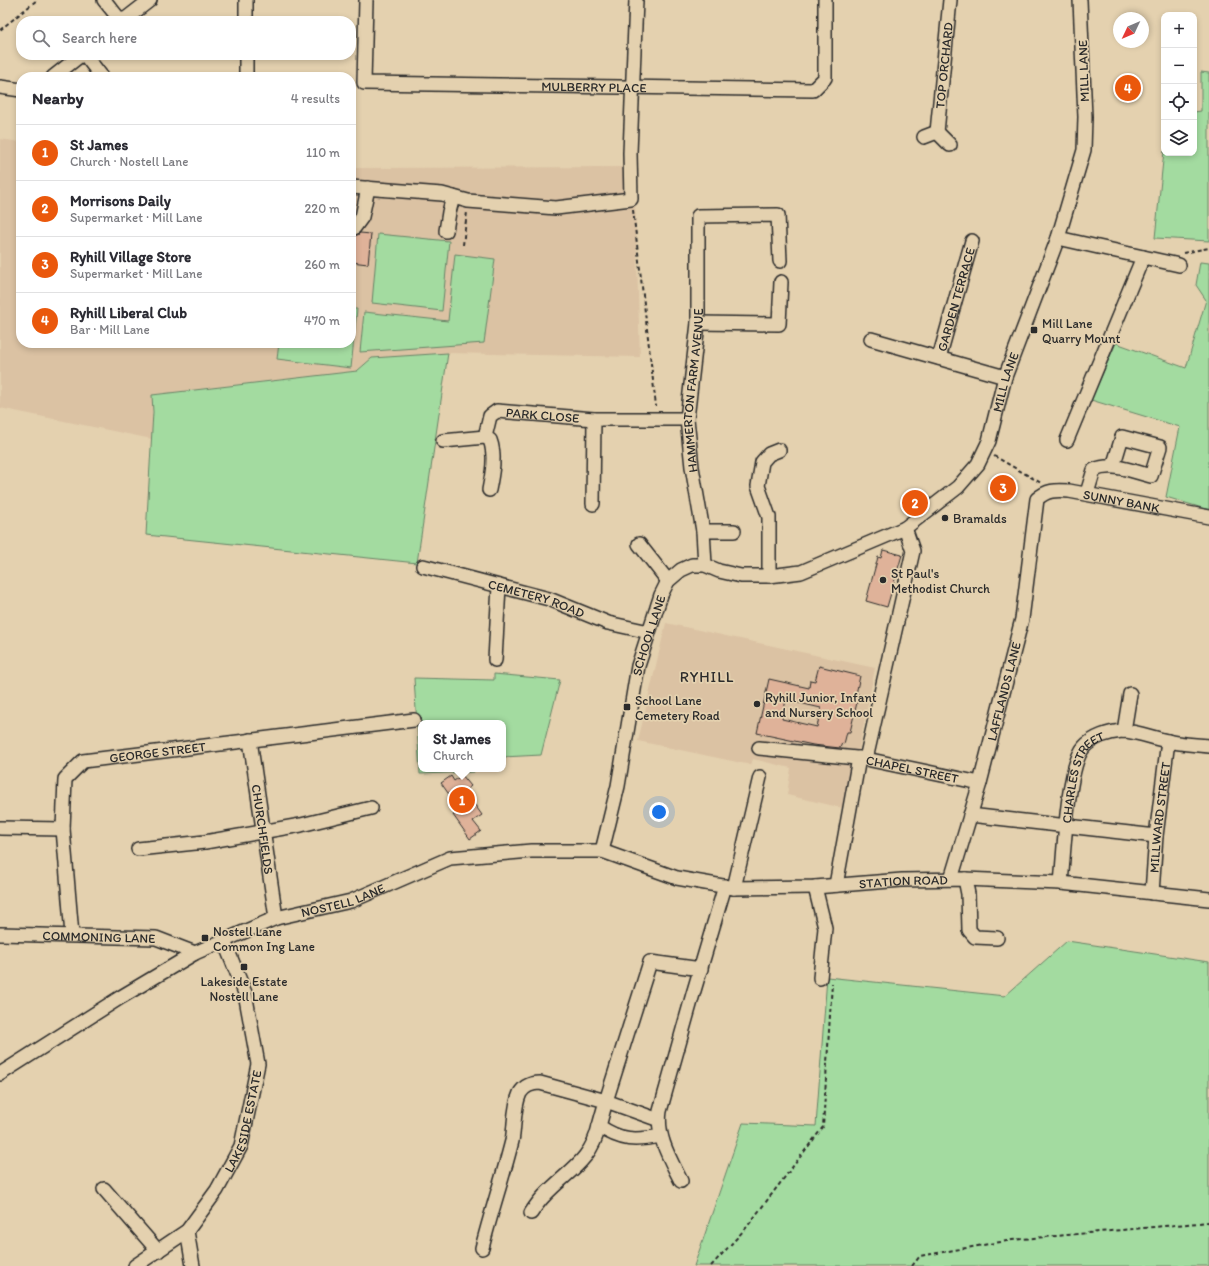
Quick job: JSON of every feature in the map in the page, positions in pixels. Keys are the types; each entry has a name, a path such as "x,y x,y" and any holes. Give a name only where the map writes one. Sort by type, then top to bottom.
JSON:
{"street":[{"path":"104,0 118,16"},
{"path":"129,16 150,0"},
{"path":"246,0 246,16"},
{"name":"MULBERRY PLACE","path":"366,0 364,83 813,90 825,78 825,0"},
{"path":"356,187 442,194 468,201 556,208 631,199 630,153 636,0"},
{"name":"TOP ORCHARD","path":"937,132 950,0"},
{"name":"MILL LANE","path":"705,565 719,571 741,576 769,576 801,572 905,528 958,487 978,464 985,450 998,412 1005,377 1058,238 1084,150 1085,117 1080,0"},
{"path":"59,72 75,60"},
{"path":"89,60 98,72"},
{"path":"246,60 246,72"},
{"path":"0,87 16,89"},
{"path":"924,137 937,132 950,145"},
{"path":"356,225 362,217 368,188"},
{"path":"446,231 449,212 454,197"},
{"name":"HAMMERTON FARM AVENUE","path":"705,565 703,531 692,467 687,419 698,323 698,216 778,215 780,261"},
{"path":"1058,238 1179,265"},
{"name":"GARDEN TERRACE","path":"939,358 972,241"},
{"path":"1067,440 1143,257"},
{"path":"698,323 779,324 781,282"},
{"path":"871,339 887,350 939,358 1005,377"},
{"name":"PARK CLOSE","path":"485,438 490,416 497,411 594,419 687,419"},
{"name":"PARK CLOSE","path":"593,504 594,419"},
{"path":"443,441 485,438 490,440 492,446 492,475 489,490"},
{"path":"769,576 769,530 767,509 758,486 762,462 769,454 779,450"},
{"path":"1087,493 1094,470 1104,466 1113,466"},
{"name":"SUNNY BANK","path":"1037,499 1044,493 1052,490 1087,493 1209,517"},
{"name":"LAFFLANDS LANE","path":"951,879 980,783 1022,620 1037,499"},
{"name":"CHAPEL STREET","path":"905,528 913,551 863,758 980,783"},
{"path":"703,531 734,531"},
{"path":"639,544 668,581"},
{"name":"SCHOOL LANE","path":"602,851 618,786 638,666 661,595 668,581 681,570 692,566 705,565"},
{"name":"CEMETERY ROAD","path":"423,566 550,599 608,623 649,632"},
{"path":"494,660 499,586"},
{"path":"1124,731 1130,694"},
{"name":"GEORGE STREET","path":"72,935 63,829 65,779 83,761 414,720"},
{"name":"CHARLES STREET","path":"1061,884 1066,826 1074,765 1079,754 1091,740 1108,733 1124,731 1168,741 1209,746"},
{"name":"CHURCHFIELDS","path":"250,740 262,831 276,918"},
{"name":"MILLWARD STREET","path":"1152,893 1156,836 1168,741"},
{"path":"759,748 863,758 842,842 836,885"},
{"path":"681,1181 661,1136 659,1120 685,1019 730,887 760,777"},
{"path":"138,849 205,842 301,825 371,808"},
{"path":"970,815 1156,836"},
{"path":"0,828 63,829"},
{"name":"NOSTELL LANE","path":"0,1074 121,997 195,953 276,918 352,901 450,858 531,851 602,851"},
{"name":"STATION ROAD","path":"602,851 677,878 730,887 815,887 902,880 965,878 1061,884 1209,899"},
{"path":"965,878 968,894 969,930 975,937 997,938"},
{"path":"815,887 825,928 826,978"},
{"name":"COMMONING LANE","path":"0,934 156,938 195,953"},
{"name":"LAKESIDE ESTATE","path":"135,1266 187,1231 217,1190 241,1146 258,1064 245,993 224,940"},
{"path":"531,1213 544,1196 583,1160 596,1139 606,1101 650,962 701,969"},
{"path":"482,1248 507,1162 513,1134 517,1103 520,1094 526,1086 533,1083 540,1083 606,1101 659,1120"},
{"path":"599,1126 608,1133 625,1139 636,1140 661,1136"},
{"path":"104,1189 158,1251"},
{"path":"187,1231 193,1266"}],"path":[{"path":"17,16 37,0"},
{"path":"0,30 16,17"},
{"path":"631,199 658,419"},
{"path":"463,244 468,201"},
{"path":"1179,265 1179,254 1209,248"},
{"path":"985,450 1044,484"},
{"path":"711,1266 746,1228 823,1127 826,978"},
{"path":"912,1266 920,1256 1012,1240 1209,1222"}],"shaded area":[{"path":"0,139 16,141 16,348 356,348 356,168 634,167 640,357 448,353 372,358 357,371 152,395 152,439 0,408"},
{"name":"Ryhill Junior, Infant and Nursery School","path":"666,623 875,668 847,809 787,795 791,768 753,759 751,765 638,741"}],"green space":[{"path":"1201,72 1209,73 1209,241 1155,238 1163,156 1197,156 1197,112 1201,111"},
{"path":"378,234 449,241 442,311 372,303"},
{"path":"455,254 495,259 484,343 360,352 364,312 448,321"},
{"path":"1200,262 1209,263 1209,510 1166,497 1180,427 1091,400 1116,343 1186,368 1206,300 1196,285"},
{"path":"278,348 353,348 351,368 277,359"},
{"path":"448,353 417,563 146,535 153,412 152,395 357,371 372,358"},
{"path":"494,674 560,680 541,755 506,757 506,720 418,720 418,742 414,678 494,680"},
{"path":"420,772 474,772 420,774"},
{"path":"1067,941 1209,962 1209,1266 694,1266 743,1123 816,1126 827,977 1005,996"}],"building":[{"path":"360,233 371,234 368,264 356,263 357,235"},
{"name":"St Paul's Methodist Church","path":"883,550 902,555 887,607 866,601 878,557 881,558"},
{"path":"819,666 860,676 856,694 859,694 850,732 847,732 844,744 842,743 840,748 813,745 757,733 769,679 809,688 810,680 815,681","holes":["786,700 821,708 817,727 782,719"]},
{"path":"462,775 471,786 465,791 482,815 473,821 481,831 470,839 453,815 460,810 441,783 451,776 454,781"}],"place":[{"name":"Ryhill Liberal Club","path":"1128,88"},
{"name":"Mill Lane Quarry Mount","path":"1034,330"},
{"name":"Ryhill Village Store","path":"1003,488"},
{"name":"Morrisons Daily","path":"915,503"},
{"name":"Bramalds","path":"945,518"},
{"name":"St Paul's Methodist Church","path":"883,580"},
{"name":"Ryhill Junior, Infant and Nursery School","path":"757,704"},
{"name":"School Lane Cemetery Road","path":"627,707"},
{"name":"St James","path":"462,800"},
{"name":"Nostell Lane Common Ing Lane","path":"205,938"},
{"name":"Lakeside Estate Nostell Lane","path":"244,967"}],"district":[{"name":"RYHILL","path":"707,677"}]}
